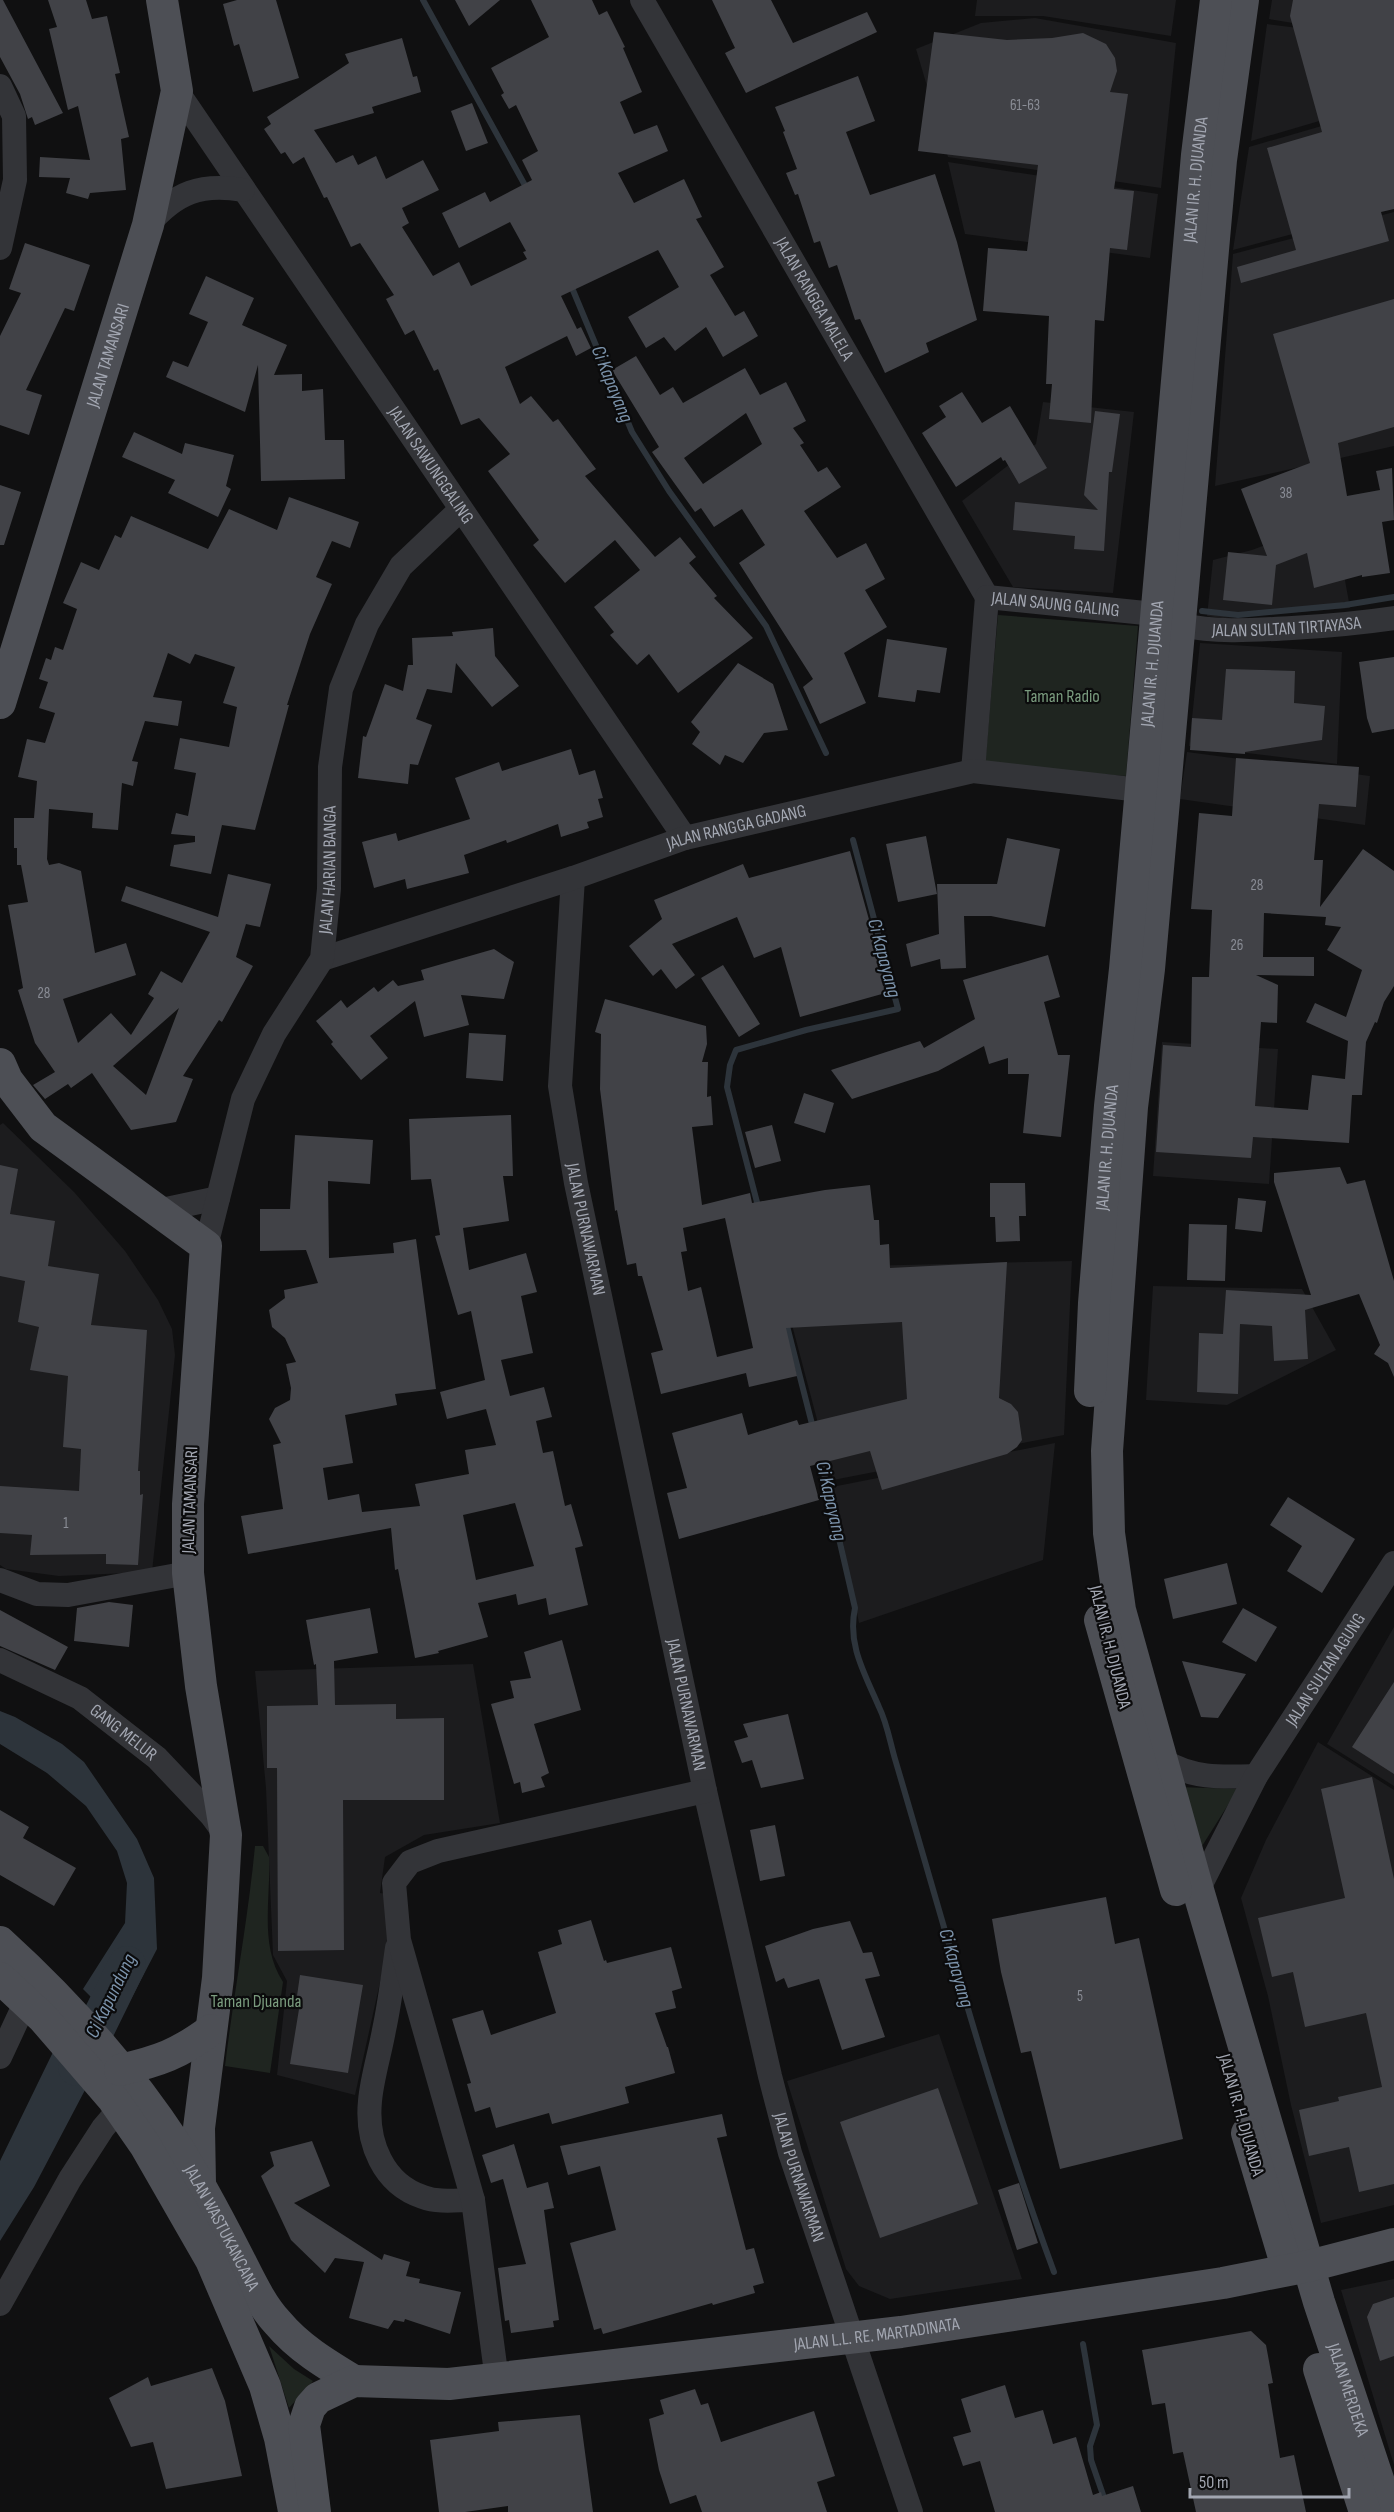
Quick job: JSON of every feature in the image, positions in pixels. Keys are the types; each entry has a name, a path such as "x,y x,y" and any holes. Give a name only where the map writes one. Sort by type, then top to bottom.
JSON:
{"main road":[{"name":"JALAN TAMANSARI","path":"1,694 148,225 177,91 162,0"},
{"name":"JALAN IR. H. DJUANDA","path":"1168,619 1178,394 1197,155 1216,0"},
{"name":"JALAN IR. H. DJUANDA","path":"1243,0 1221,160 1168,619 1152,791 1149,969 1106,1304 1107,1451 1098,1534 1099,1614 1178,1897 1298,2268"},
{"path":"2,1076 43,1127 206,1246"},
{"name":"JALAN TAMANSARI","path":"200,2184 199,2128 218,1978 226,1835 201,1686 188,1573 188,1504 206,1246"},
{"name":"JALAN IR. H. DJUANDA","path":"1098,1534 1164,1761 1298,2268"},
{"name":"JALAN WASTUKANCANA","path":"0,1942 43,2006 168,2134 200,2184 280,2438 295,2512"},
{"name":"JALAN WASTUKANCANA","path":"0,1978 43,2006"},
{"path":"114,2081 189,2047 211,2030"},
{"name":"JALAN WASTUKANCANA","path":"114,2081 151,2155 222,2254 255,2290 276,2322 301,2346 354,2381"},
{"name":"JALAN L.L. RE. MARTADINATA","path":"354,2381 449,2384 497,2380 803,2342 853,2338 1200,2286 1298,2268 1394,2244"},
{"name":"JALAN MERDEKA","path":"1298,2268 1365,2512"},
{"name":"JALAN MERDEKA","path":"1298,2268 1319,2302 1389,2512"},
{"path":"315,2512 304,2425 310,2407 318,2398 354,2381"}],"street":[{"name":"JALAN RANGGA MALELA","path":"642,0 987,597"},
{"path":"0,86 14,116 15,180 0,248"},
{"name":"JALAN SAWUNGGALING","path":"177,91 685,838"},
{"path":"148,225 162,208 180,196 200,189 221,186 243,190"},
{"name":"JALAN HARIAN BANGA","path":"206,1246 243,1099 274,1034 322,959 329,889 330,767 341,689 366,624 401,566 460,510"},
{"name":"JALAN SAUNG GALING","path":"973,771 987,597 1168,619"},
{"name":"JALAN SULTAN TIRTAYASA","path":"1168,619 1230,630 1359,624 1394,618"},
{"name":"JALAN RANGGA GADANG","path":"322,959 573,878 685,838 973,771 1152,791"},
{"name":"JALAN PURNAWARMAN","path":"573,878 560,1086 579,1195 705,1791 770,2076 788,2142 911,2512"},
{"path":"157,1211 218,1198"},
{"name":"JALAN SULTAN AGUNG","path":"1198,1890 1256,1776 1394,1563"},
{"path":"0,1580 37,1594 68,1594 188,1573"},
{"name":"GANG MELUR","path":"0,1660 80,1698 157,1758 211,1815 226,1835"},
{"path":"1164,1761 1191,1774 1221,1777 1256,1776"},
{"path":"497,2380 473,2200 399,1940 394,1883 410,1862 438,1851 705,1791"},
{"path":"399,1940 370,2102 371,2133 386,2172 404,2188 424,2198 450,2201 473,2200"},
{"path":"0,2057 43,2006"},
{"path":"0,2304 70,2179 103,2128 114,2081"}],"shaded area":[{"path":"977,0 1176,0 1171,36 1043,16 975,16"},
{"path":"1272,0 1380,0 1299,24 1269,19"},
{"path":"1035,18 1176,43 1161,188 948,157 916,49 981,23"},
{"path":"1267,24 1298,28 1394,99 1251,141"},
{"path":"1394,105 1394,207 1233,250 1249,147"},
{"path":"948,162 1158,194 1150,258 965,234"},
{"path":"1394,212 1394,446 1215,486 1233,254"},
{"path":"1043,402 1134,412 1113,593 1013,587 962,501 1036,444"},
{"path":"1334,519 1350,608 1223,618 1207,616 1213,560 1252,550"},
{"path":"1200,643 1342,652 1337,764 1189,746"},
{"path":"1187,752 1370,776 1365,825 1180,799"},
{"path":"1162,1042 1278,1049 1269,1184 1153,1176"},
{"path":"3,1123 74,1192 125,1251 158,1300 172,1329 175,1355 152,1572 59,1576 6,1569 0,1565 0,1125"},
{"path":"1072,1261 1064,1435 833,1480 777,1268"},
{"path":"1153,1286 1302,1289 1336,1350 1227,1405 1146,1400"},
{"path":"1055,1443 1043,1560 859,1623 832,1487"},
{"path":"1394,1627 1394,1786 1327,1744"},
{"path":"473,1664 500,1823 424,1835 385,1857 380,1893 393,1895 387,1951 355,2095 277,2075 287,1981 273,1955 266,1788 255,1671"},
{"path":"1318,1742 1394,1790 1394,2205 1321,2223 1291,2105 1268,1996 1241,1898 1266,1840"},
{"path":"939,2034 1022,2279 890,2299 859,2286 846,2269 787,2081"},
{"path":"1394,2279 1394,2465 1341,2290"}],"green space":[{"name":"Taman Radio","path":"998,615 1138,626 1126,776 985,765"},
{"path":"1178,1787 1238,1789 1197,1854"},
{"name":"Taman Djuanda","path":"255,1846 263,1846 269,1857 269,1937 271,1953 283,1982 270,2073 225,2066"},
{"path":"269,2346 294,2369 313,2381 289,2408"}],"water":[{"path":"0,1711 62,1744 84,1762 137,1839 154,1878 157,1949 118,2024 83,1989 125,1923 127,1883 117,1851 86,1806 47,1773 0,1744"},
{"path":"54,2050 85,2090 34,2187 0,2241 0,2161"}],"building":[{"path":"0,0 3,0 63,113 35,125 32,117 28,119 20,94 0,57"},
{"path":"48,0 86,0 92,19 107,16 120,73 115,74 129,137 121,139 126,190 90,193 88,199 66,193 70,178 39,177 40,157 90,160 78,106 68,110 49,29 57,27"},
{"path":"237,0 276,0 299,78 253,92 239,44 234,46 223,4"},
{"path":"455,0 500,0 469,26"},
{"path":"531,0 592,0 599,15 607,11 625,47 623,48 642,92 620,102 634,134 657,125 668,151 618,173 634,203 684,179 702,217 696,219 724,267 710,275 735,316 744,311 758,336 723,357 706,327 675,351 664,337 646,348 628,317 679,287 658,250 561,296 577,329 581,327 591,348 576,356 567,336 505,367 520,404 531,396 553,422 558,419 596,469 585,476 655,557 680,537 696,557 689,563 717,596 714,598 753,638 678,693 649,654 637,665 610,635 614,632 594,607 640,570 615,540 565,583 533,545 539,540 488,471 510,454 479,418 461,425 438,369 434,371 414,330 405,335 386,299 394,295 360,243 351,247 327,197 324,198 304,157 293,164 285,152 281,154 264,129 271,124 267,117 349,63 345,54 402,38 413,77 417,76 421,92 372,107 374,113 314,130 336,163 353,155 358,165 376,156 386,179 423,160 439,190 402,208 409,223 402,227 433,276 459,262 471,286 527,259 523,252 526,251 510,222 459,248 442,213 485,192 490,202 532,180 522,160 538,151 516,105 509,109 501,95 504,93 491,68 549,37"},
{"path":"712,0 771,0 793,43 867,12 877,32 746,93 725,53 735,48"},
{"path":"1293,0 1394,0 1394,209 1381,212 1389,241 1241,283 1237,267 1296,250 1267,148 1322,132 1290,16"},
{"path":"934,32 1007,40 1052,38 1083,33 1106,44 1115,58 1117,71 1110,92 1128,94 1114,189 1134,191 1127,250 1110,248 1104,321 1095,320 1091,423 1049,419 1052,384 1046,384 1049,316 983,311 988,248 1027,251 1038,165 918,151"},
{"path":"858,76 875,121 846,132 870,195 935,174 957,242 977,320 926,343 929,352 885,373 860,319 855,320 837,265 829,268 820,241 814,243 798,194 795,195 786,173 797,169 775,107"},
{"path":"472,103 488,143 466,151 451,111"},
{"path":"25,243 90,265 74,311 65,308 26,390 42,395 29,435 0,425 0,336 21,293 9,289"},
{"path":"206,276 254,298 242,325 287,345 274,375 302,374 302,391 323,389 325,440 344,440 345,479 261,481 258,365 245,412 166,377 173,361 188,367 208,322 189,314"},
{"path":"1394,299 1394,427 1338,443 1347,496 1380,490 1376,471 1392,468 1394,520 1382,522 1390,573 1362,577 1362,575 1314,588 1307,553 1276,565 1272,605 1223,600 1228,552 1267,556 1241,489 1310,463 1273,334"},
{"path":"636,356 660,395 673,387 683,403 745,368 760,395 786,382 806,421 793,428 804,443 800,445 818,472 827,467 841,487 804,511 837,558 866,543 885,579 865,590 887,627 844,653 866,703 820,724 803,687 813,679 739,563 765,545 742,509 714,527 701,508 695,512 652,452 659,447 612,370","holes":["746,413 762,444 703,484 684,458"]},
{"path":"962,392 982,423 1010,406 1047,468 1019,484 1001,457 956,487 922,433 946,417 939,406"},
{"path":"1095,411 1120,414 1112,472 1109,472 1104,551 1074,549 1075,536 1013,530 1015,502 1098,510 1084,495"},
{"path":"134,432 182,454 185,443 234,455 226,486 231,489 218,517 168,493 175,480 122,457"},
{"path":"0,485 21,492 4,545 0,545"},
{"path":"289,497 359,522 350,548 332,541 316,577 332,584 310,634 287,705 289,705 255,830 222,825 211,874 170,866 174,845 195,842 195,836 171,834 176,813 188,816 196,773 174,769 180,738 229,747 237,707 223,703 235,667 195,654 190,664 168,653 153,697 182,701 178,726 145,721 132,761 138,762 133,786 122,783 118,830 92,828 93,813 49,809 47,859 49,865 59,863 81,871 95,953 126,943 136,975 63,999 78,1043 111,1013 131,1035 154,998 148,994 161,971 182,983 210,932 121,901 126,886 218,917 228,874 271,884 260,927 246,924 236,957 253,966 222,1022 219,1020 183,1076 193,1079 176,1122 131,1130 92,1073 71,1088 68,1084 45,1099 33,1085 55,1072 35,1043 18,990 23,988 8,905 28,902 21,865 17,865 17,848 14,848 14,818 34,818 37,781 18,777 27,739 45,743 55,713 39,708 48,682 39,679 46,658 51,660 55,647 63,650 77,609 63,603 81,562 99,570 115,535 121,538 131,516 208,549 229,509 277,530","holes":["179,1008 146,1095 113,1066"]},
{"path":"493,628 495,656 519,686 492,707 456,663 452,693 427,689 416,719 432,725 418,765 410,764 408,784 358,778 363,736 366,737 385,684 403,691 408,665 413,665 412,638 453,636 452,632"},
{"path":"887,639 947,648 940,693 917,690 915,702 878,697"},
{"path":"1394,657 1394,729 1372,733 1367,718 1359,662"},
{"path":"738,663 773,684 788,730 764,733 743,763 725,755 720,765 692,744 700,732 691,722"},
{"path":"1226,669 1295,671 1294,703 1325,706 1322,740 1245,752 1245,754 1190,750 1192,718 1222,720"},
{"path":"571,749 579,775 595,770 603,798 598,799 603,817 587,822 589,828 561,837 558,824 507,843 506,840 464,855 469,873 407,889 405,879 374,888 362,842 396,833 398,841 470,819 455,778 499,762 502,771"},
{"path":"1236,758 1359,767 1356,807 1319,804 1314,860 1323,860 1320,907 1363,849 1394,871 1394,986 1366,1042 1362,1095 1352,1095 1349,1143 1253,1137 1251,1158 1156,1152 1163,1045 1191,1047 1192,977 1209,977 1212,910 1191,909 1199,813 1232,816","holes":["1264,913 1326,917 1325,925 1341,927 1327,950 1362,970 1346,1017 1315,1003 1306,1022 1348,1041 1345,1079 1312,1075 1308,1110 1255,1106 1261,1022 1277,1023 1278,985 1256,975 1314,976 1314,957 1263,957"]},
{"path":"926,836 937,894 898,902 886,844"},
{"path":"1007,838 1060,849 1045,927 991,916 964,916 966,968 941,969 940,959 911,967 906,944 939,934 937,884 997,884"},
{"path":"850,851 889,992 800,1017 781,947 754,958 737,917 672,944 695,975 676,989 661,969 653,976 629,946 662,919 654,900 743,864 749,878"},
{"path":"494,949 514,962 504,999 461,995 469,1025 424,1037 415,1001 370,1036 388,1058 361,1080 331,1044 333,1042 316,1021 341,1000 347,1008 374,987 378,992 393,980 398,986 424,980 421,970"},
{"path":"1048,955 1060,997 1044,1002 1058,1055 1070,1055 1061,1137 1023,1133 1029,1074 1008,1074 1008,1058 989,1064 984,1046 938,1071 852,1099 831,1070 920,1041 924,1048 975,1019 963,980"},
{"path":"723,965 760,1024 739,1037 701,978"},
{"path":"605,999 706,1026 707,1044 702,1062 708,1062 707,1097 711,1096 713,1125 692,1127 702,1205 750,1193 752,1203 825,1190 870,1185 874,1220 879,1220 880,1245 889,1244 890,1268 1007,1262 999,1398 1011,1404 1018,1412 1022,1440 1017,1447 1007,1454 882,1490 870,1451 810,1466 819,1500 679,1539 667,1493 687,1488 672,1433 742,1413 748,1435 797,1420 799,1425 907,1399 902,1322 786,1328 797,1376 749,1387 746,1373 661,1394 651,1353 663,1350 642,1276 638,1276 636,1263 627,1265 617,1210 615,1211 600,1089 601,1034 595,1032","holes":["725,1218 753,1348 717,1357 701,1287 688,1291 681,1252 687,1251 683,1228"]},
{"path":"469,1033 506,1035 503,1081 466,1078"},
{"path":"804,1093 834,1103 825,1133 794,1123"},
{"path":"511,1115 513,1176 503,1176 509,1221 463,1228 469,1270 526,1253 537,1292 521,1296 533,1353 501,1360 510,1396 544,1387 552,1417 536,1421 543,1453 553,1451 565,1506 571,1504 583,1546 575,1548 588,1605 549,1615 546,1598 518,1605 516,1594 478,1603 488,1637 438,1651 439,1653 415,1658 398,1569 395,1570 391,1528 248,1554 241,1516 283,1509 273,1445 281,1443 269,1419 275,1408 290,1400 291,1388 286,1364 296,1362 285,1338 272,1327 269,1310 285,1298 284,1290 318,1283 306,1250 260,1251 260,1209 290,1209 295,1135 373,1140 370,1184 328,1181 329,1258 394,1253 393,1243 416,1239 436,1389 395,1394 397,1405 345,1415 353,1463 323,1468 328,1500 359,1494 362,1512 420,1506 415,1484 469,1474 465,1450 496,1445 486,1409 447,1419 440,1392 485,1380 471,1311 458,1315 435,1236 440,1235 431,1179 411,1180 409,1119","holes":["515,1503 534,1566 476,1580 463,1515"]},
{"path":"772,1125 781,1161 755,1168 745,1132"},
{"path":"0,1165 18,1169 10,1214 55,1221 48,1266 99,1274 91,1325 147,1330 138,1471 140,1471 140,1495 143,1494 138,1565 106,1564 106,1554 30,1555 32,1535 0,1533 0,1486 79,1491 81,1449 63,1447 68,1376 30,1370 39,1327 18,1322 25,1281 0,1276"},
{"path":"1340,1167 1347,1184 1365,1180 1394,1281 1394,1377 1388,1363 1374,1354 1380,1345 1359,1294 1305,1310 1308,1359 1274,1361 1272,1326 1240,1324 1238,1394 1197,1392 1199,1333 1223,1334 1226,1290 1311,1295 1274,1182 1274,1173"},
{"path":"990,1183 1025,1183 1026,1216 1019,1216 1020,1241 996,1242 995,1217 990,1217"},
{"path":"1238,1198 1266,1201 1262,1232 1235,1229"},
{"path":"1189,1224 1227,1225 1225,1281 1187,1280"},
{"path":"1288,1497 1355,1539 1322,1593 1287,1571 1302,1546 1270,1525"},
{"path":"1227,1563 1237,1604 1173,1619 1164,1579"},
{"path":"109,1602 133,1605 129,1647 74,1641 77,1608"},
{"path":"370,1608 378,1653 334,1661 335,1705 396,1704 396,1719 444,1718 444,1800 343,1800 344,1950 278,1951 277,1768 267,1768 267,1706 318,1705 316,1664 314,1665 306,1620"},
{"path":"1243,1608 1277,1627 1256,1662 1222,1642"},
{"path":"0,1610 68,1647 55,1670 0,1646"},
{"path":"562,1640 581,1710 534,1724 549,1773 541,1777 545,1787 522,1793 520,1782 514,1784 491,1704 514,1698 510,1681 531,1678 524,1652"},
{"path":"1182,1661 1246,1674 1218,1718 1201,1717"},
{"path":"1394,1682 1394,1774 1352,1747"},
{"path":"788,1714 804,1779 761,1788 752,1760 742,1763 734,1741 748,1737 743,1724"},
{"path":"1372,1777 1394,1879 1394,2184 1359,2192 1349,2147 1309,2156 1299,2110 1339,2101 1338,2097 1382,2087 1366,2013 1305,2027 1293,1972 1272,1977 1258,1918 1345,1898 1321,1789"},
{"path":"0,1810 29,1827 23,1838 76,1868 54,1906 0,1875"},
{"path":"775,1825 785,1876 760,1881 750,1830"},
{"path":"1106,1897 1115,1944 1139,1938 1183,2139 1060,2169 1031,2051 1021,2053 1001,1972 992,1919"},
{"path":"591,1920 604,1961 606,1960 607,1963 671,1947 682,1988 672,1991 676,2008 655,2013 675,2073 625,2087 629,2103 552,2124 549,2113 496,2128 490,2107 475,2112 467,2084 471,2083 452,2019 483,2010 491,2035 556,2013 538,1952 562,1944 558,1930"},
{"path":"850,1921 863,1953 872,1952 880,1976 865,1979 885,2037 842,2050 819,1979 788,1988 784,1978 776,1982 765,1946 813,1929"},
{"path":"300,1975 363,1985 348,2073 290,2064 301,1997 297,1996"},
{"path":"938,2088 978,2204 880,2238 840,2122"},
{"path":"722,2114 727,2136 717,2138 746,2250 754,2248 764,2283 753,2286 755,2293 713,2305 712,2303 603,2334 601,2328 594,2330 570,2243 616,2230 600,2166 568,2175 560,2146"},
{"path":"312,2141 330,2186 294,2203 382,2260 384,2254 410,2262 406,2276 420,2279 419,2283 461,2292 450,2334 405,2319 404,2322 394,2320 388,2329 349,2318 364,2262 335,2258 325,2273 291,2240 261,2176 274,2166 270,2152"},
{"path":"514,2144 527,2188 548,2182 554,2208 544,2210 559,2320 553,2321 554,2327 511,2333 509,2320 505,2321 498,2268 526,2264 503,2179 491,2183 482,2155"},
{"path":"1019,2183 1038,2243 1017,2250 998,2190"},
{"path":"1394,2297 1394,2356 1380,2361 1367,2317 1373,2304"},
{"path":"1251,2331 1266,2345 1273,2383 1268,2384 1280,2458 1294,2455 1306,2512 1196,2512 1183,2452 1173,2454 1165,2403 1152,2405 1142,2350"},
{"path":"212,2368 225,2401 242,2476 166,2489 153,2442 131,2447 109,2398 148,2377 151,2386"},
{"path":"1005,2385 1015,2418 1043,2410 1053,2444 1076,2437 1093,2495 1101,2492 1102,2496 1133,2486 1141,2512 995,2512 980,2461 963,2466 953,2437 971,2432 961,2399"},
{"path":"695,2389 701,2405 708,2403 721,2442 814,2411 835,2476 817,2482 827,2512 702,2512 696,2495 670,2504 659,2470 649,2419 664,2414 660,2400"},
{"path":"580,2415 593,2512 508,2512 508,2506 465,2512 439,2512 430,2440 499,2431 498,2422"}],"waterway":[{"name":"Ci Kapayang","path":"423,0 527,189"},
{"name":"Ci Kapayang","path":"570,283 632,432 669,491 766,626 826,753"},
{"path":"1202,611 1238,615 1345,605 1394,597"},
{"name":"Ci Kapayang","path":"759,1210 727,1087 730,1065 736,1050 806,1030 898,1009 853,840"},
{"name":"Ci Kapayang","path":"786,1322 813,1428"},
{"name":"Ci Kapayang","path":"820,1456 855,1608 853,1622 855,1647 882,1713 990,2081 1054,2272"},
{"name":"Ci Kapundung","path":"77,2067 127,1965"},
{"name":"Ci Kapayang","path":"1083,2344 1097,2425 1090,2446 1091,2460 1109,2512"}]}
